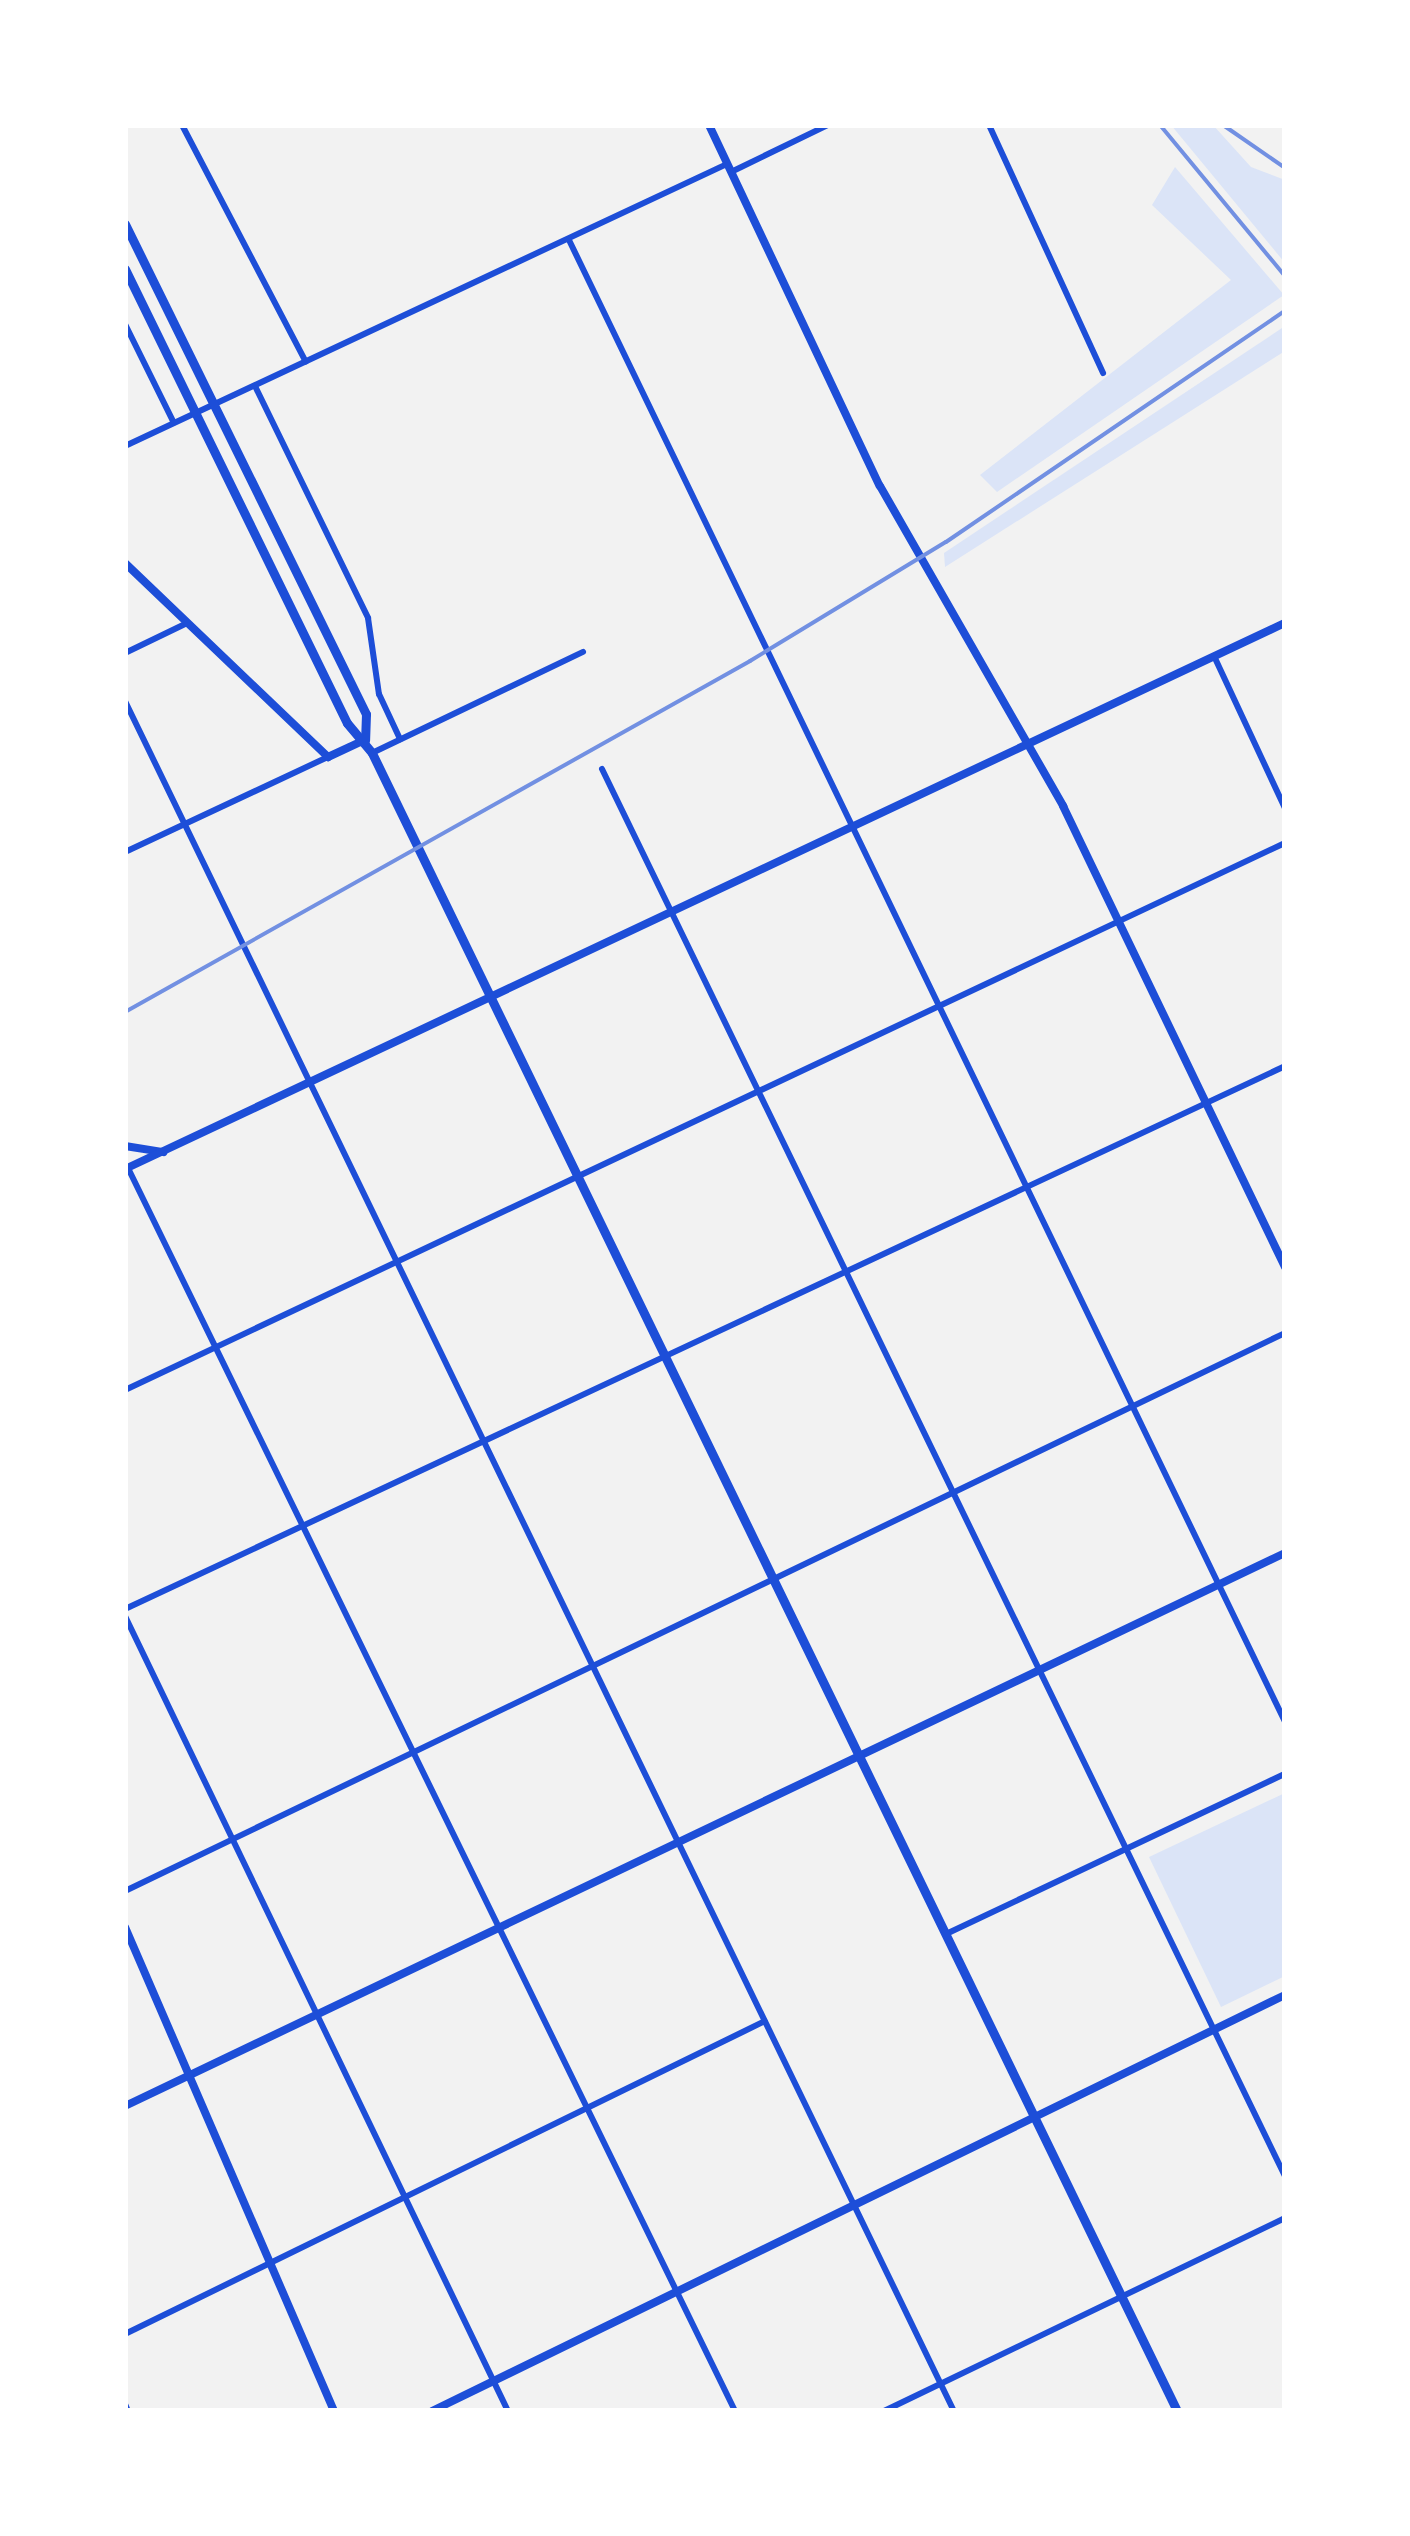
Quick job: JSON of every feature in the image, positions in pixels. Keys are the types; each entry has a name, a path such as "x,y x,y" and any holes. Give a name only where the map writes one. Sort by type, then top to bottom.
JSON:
{"main road":[{"path":"125,224 366,714 365,740"},
{"path":"125,268 347,723 372,753 1177,2411"}],"street":[{"path":"182,125 306,362"},
{"path":"709,125 880,486 1029,743 1285,1267"},
{"path":"125,446 828,125"},
{"path":"989,125 1103,373"},
{"path":"569,240 1285,1722"},
{"path":"125,324 174,423"},
{"path":"256,386 368,618 379,694 400,739"},
{"path":"125,564 328,757"},
{"path":"125,652 187,623"},
{"path":"735,2411 126,1167 168,1152 1285,623"},
{"path":"372,753 583,652"},
{"path":"1214,656 1285,808"},
{"path":"125,701 954,2411"},
{"path":"125,852 365,740"},
{"path":"602,769 1285,2176"},
{"path":"125,1390 1285,843"},
{"path":"508,2411 125,1612 1285,1066"},
{"path":"125,1146 168,1152"},
{"path":"125,1891 1285,1333"},
{"path":"125,2106 1285,1553"},
{"path":"944,1934 1285,1774"},
{"path":"125,1927 334,2411"},
{"path":"432,2411 1285,1995"},
{"path":"125,2334 764,2022"},
{"path":"884,2411 1120,2294 1285,2218"},
{"path":"125,2404 128,2411"}],"shaded area":[{"path":"1171,125 1213,125 1251,167 1285,180 1285,263"},
{"path":"1175,167 1284,295 997,492 980,475 1231,280 1152,205"},
{"path":"1285,326 1285,351 945,567 944,553"},
{"path":"1285,1793 1285,1976 1221,2007 1149,1857"}],"railway":[{"path":"1160,125 1285,276"},
{"path":"1223,125 1285,168"},
{"path":"125,1012 750,661 946,542 1285,311"}]}
